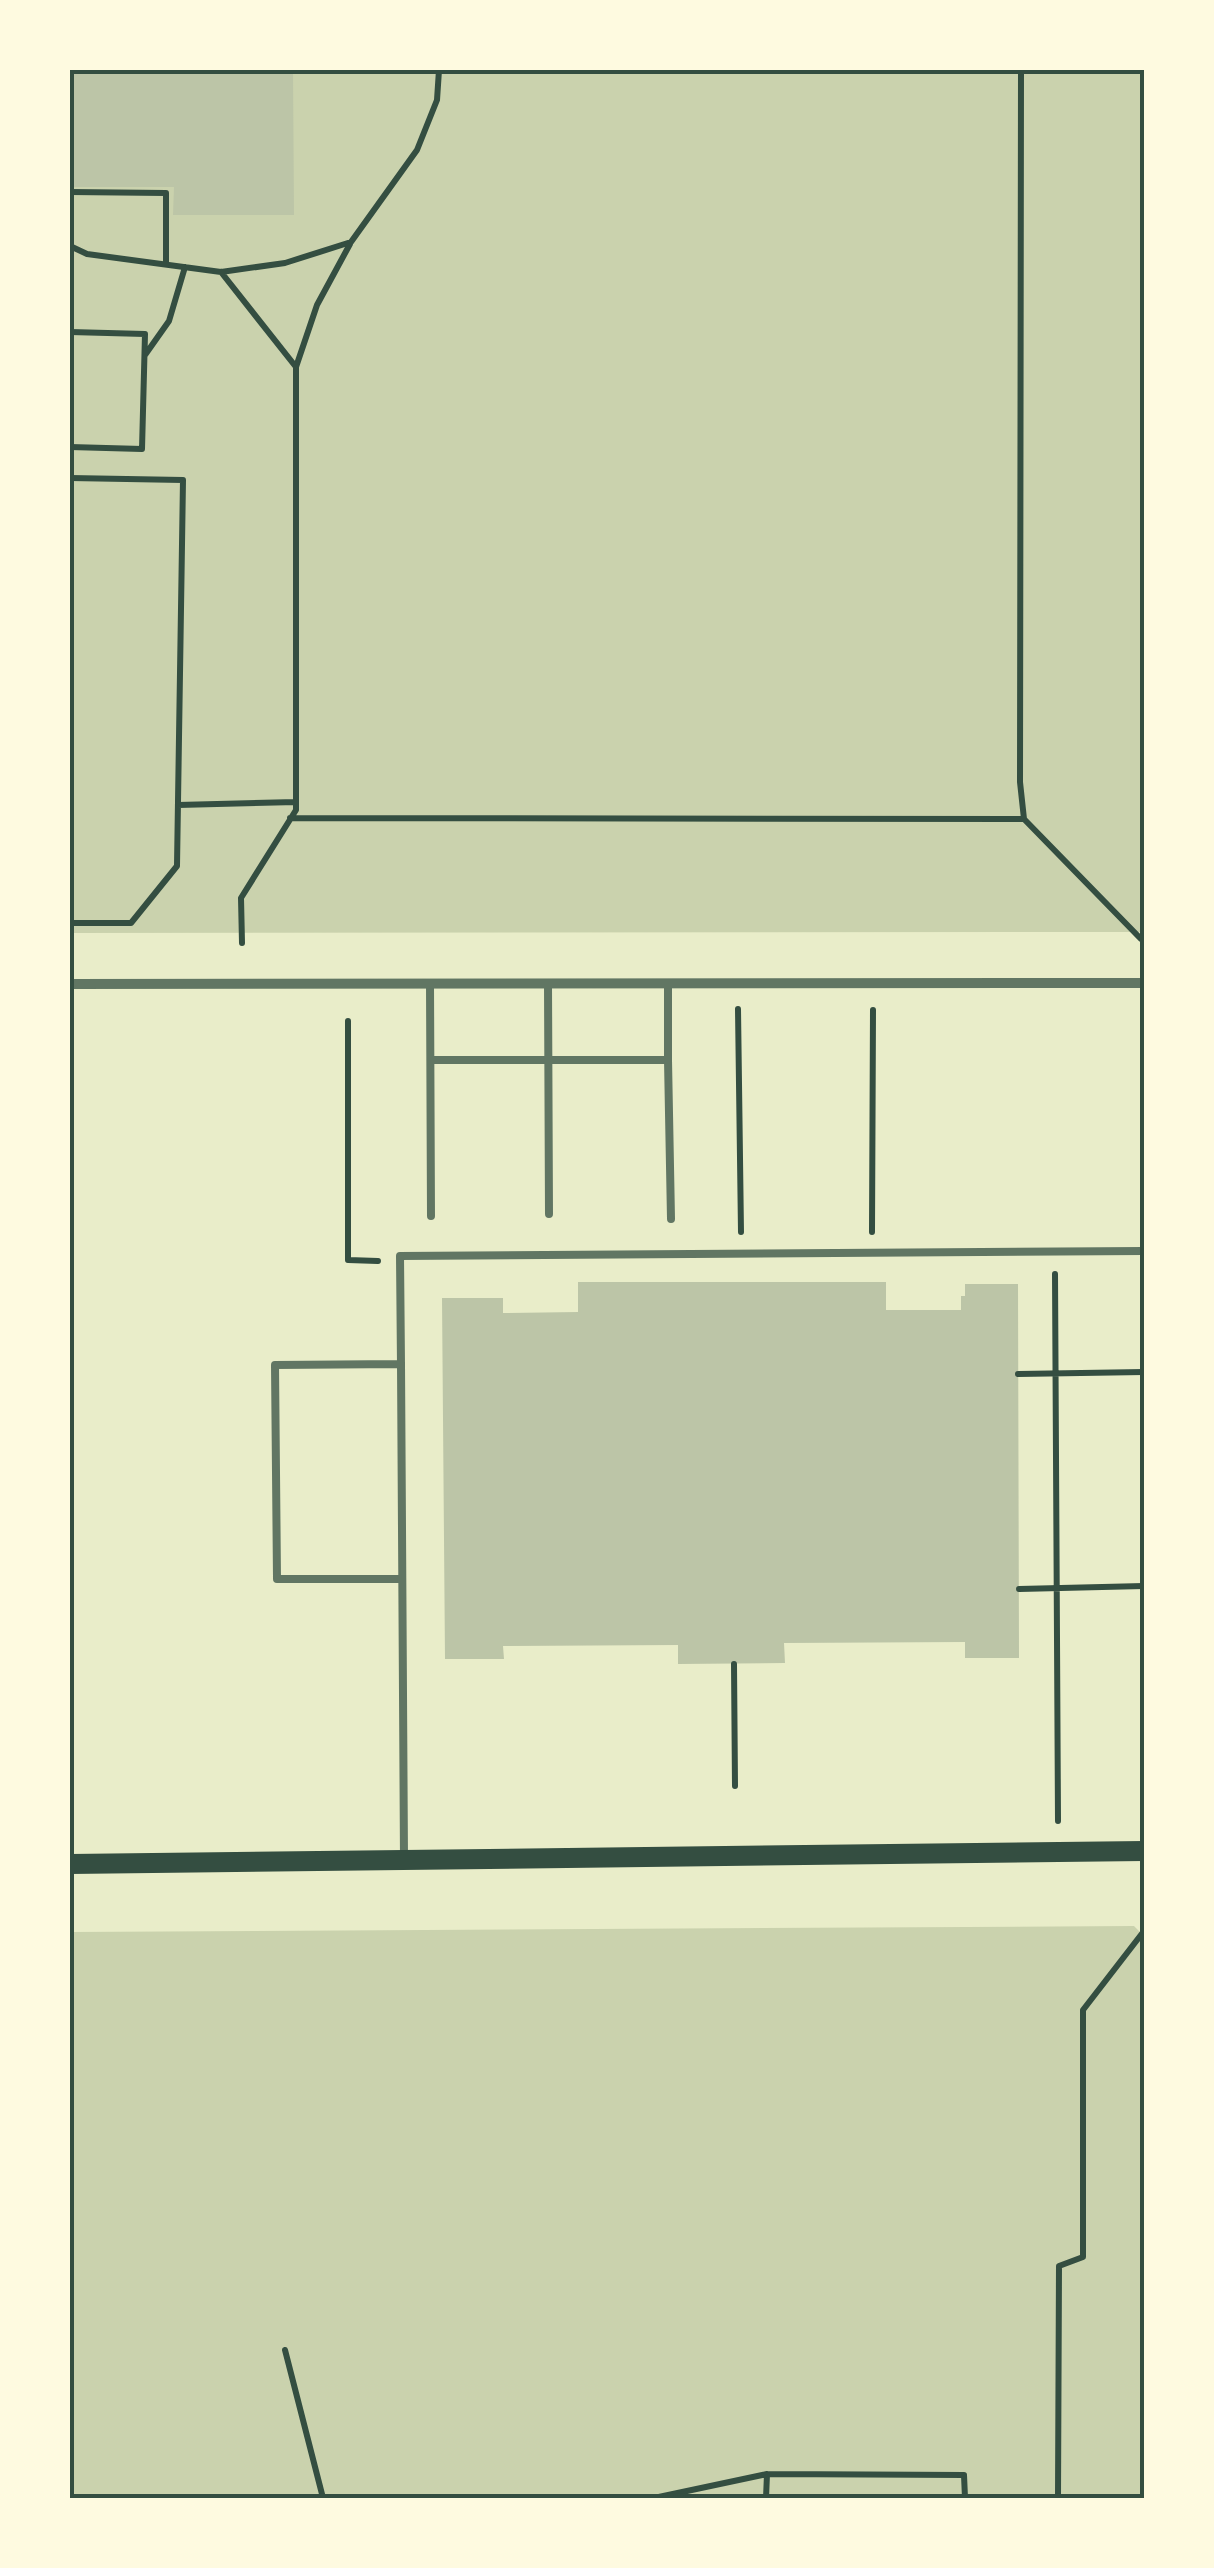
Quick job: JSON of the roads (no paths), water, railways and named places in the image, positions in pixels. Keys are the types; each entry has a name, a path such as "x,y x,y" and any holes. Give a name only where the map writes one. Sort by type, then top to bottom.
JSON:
{"main road":[{"path":"70,1864 1144,1851"}],"street":[{"path":"70,984 1144,983"}],"lane":[{"path":"430,983 432,1216"},
{"path":"548,983 549,1214"},
{"path":"668,983 671,1219"},
{"path":"431,1060 668,1060"},
{"path":"404,1858 400,1256 1144,1252"},
{"path":"401,1364 276,1364 276,1384 277,1579 402,1578"}]}
